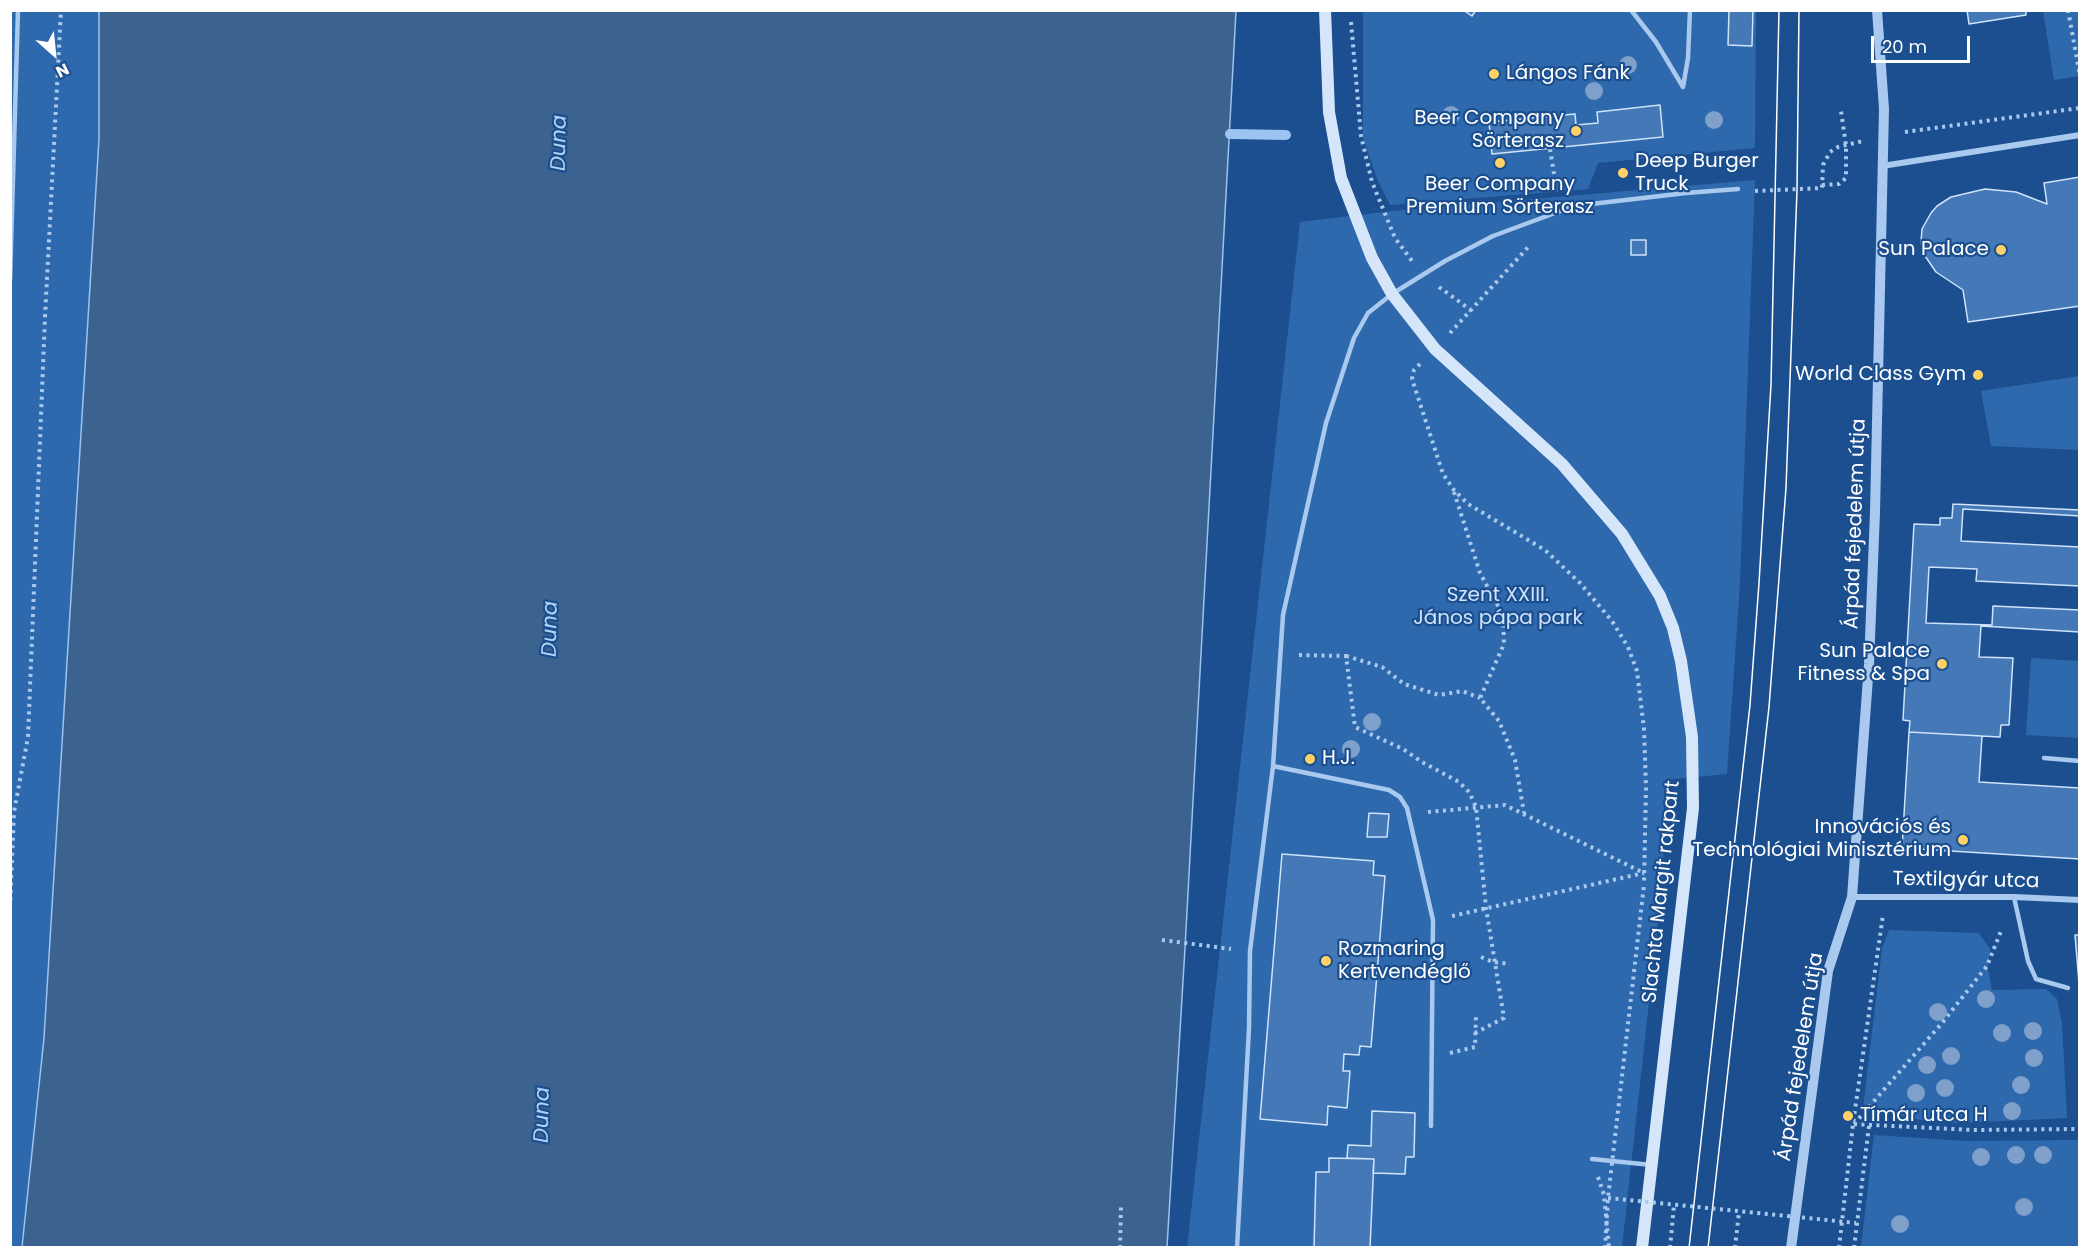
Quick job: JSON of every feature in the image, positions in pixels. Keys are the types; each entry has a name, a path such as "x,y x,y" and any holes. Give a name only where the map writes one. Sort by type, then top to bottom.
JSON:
{"main road":[{"name":"Slachta Margit rakpart","path":"1325,10 1329,112 1341,178 1372,258 1392,294 1435,349 1562,464 1622,534 1660,596 1674,628 1692,736 1693,808 1642,1248"}],"street":[{"name":"Árpád fejedelem útja","path":"1791,1248 1828,971 1852,897 1869,664 1875,512 1884,109 1877,10"},
{"path":"1882,166 2079,135"},
{"name":"Textilgyár utca","path":"1852,897 2014,897 2079,900"}],"lane":[{"path":"10,281 18,10"},
{"path":"1631,10 1656,42 1683,87 1688,58 1690,10"},
{"path":"1237,1248 1249,1028 1250,951 1274,766 1282,615 1326,423 1354,338 1368,313 1392,294 1445,261 1493,236 1574,206 1738,189"},
{"path":"2044,758 2079,761"},
{"path":"1274,766 1389,790 1400,797 1409,814 1433,920 1431,1126"},
{"path":"2014,897 2028,961 2036,979 2068,988"},
{"path":"1592,1159 1652,1165"}],"path":[{"path":"10,908 14,812 28,737 45,317 61,10"},
{"path":"1350,10 1361,136 1372,182 1395,238 1422,275 1472,311"},
{"path":"2068,10 2079,76"},
{"path":"1928,129 2079,108"},
{"path":"1822,185 1839,184 1846,178 1846,146 1841,111"},
{"path":"1738,189 1765,191 1822,188 1823,171 1830,152 1883,134"},
{"path":"1550,149 1554,174"},
{"path":"1533,241 1510,264 1472,311 1414,370 1412,379 1443,474 1454,490 1468,504 1545,550 1580,583 1612,621 1628,647 1637,671 1644,719 1646,787 1644,885 1608,1198 1607,1248"},
{"path":"1454,490 1480,573 1503,615 1504,644 1480,698"},
{"path":"1346,656 1382,666 1404,684 1439,695 1462,691 1480,698 1499,721 1515,760 1524,813"},
{"path":"1409,814 1505,805 1644,873"},
{"path":"1433,920 1644,873"},
{"path":"1839,1248 1853,1124 1886,897"},
{"path":"1853,1124 1942,1023 1987,966 2014,897"},
{"path":"1162,940 1250,951"},
{"path":"1481,957 1493,962 1510,964"},
{"path":"1431,1056 1475,1047 1476,1014"},
{"path":"1475,1033 1504,1018"},
{"path":"1853,1124 1972,1130 2079,1129"},
{"path":"1854,1248 1869,1126"},
{"path":"1592,1159 1604,1195 1607,1248"},
{"path":"1608,1198 1856,1223"},
{"path":"1670,1248 1674,1205"},
{"path":"1120,1207 1120,1248"},
{"path":"1735,1248 1739,1212"}],"green space":[{"path":"10,11 99,11 99,139 44,1038 22,1248 10,1247"},
{"path":"1363,11 1756,11 1755,148 1598,163 1588,189 1390,205 1377,179 1363,138"},
{"path":"2043,11 2079,11 2079,76 2054,80"},
{"name":"Szent XXIII. János pápa park","path":"1755,180 1740,583 1727,774 1665,780 1663,876 1622,1247 1187,1248 1300,222 1393,211"},
{"path":"2079,376 2079,450 1991,446 1981,391"},
{"path":"2031,658 2079,661 2079,738 2026,735"},
{"path":"1889,930 1979,933 1990,949 1988,968 1992,990 2046,989 2057,999 2062,1023 2067,1118 1962,1123 1930,1122 1863,1108 1882,948"},
{"path":"1874,1135 1966,1141 2079,1140 2079,1247 1861,1247"}],"water":[{"name":"Duna","path":"99,11 1236,11 1167,1247 22,1247 44,1038 99,139"}],"building":[{"path":"1463,10 1476,10 1472,16"},
{"path":"1729,10 1753,10 1752,46 1728,45"},
{"path":"1967,10 2026,10 2026,15 1969,24"},
{"name":"Beer Company Sörterasz","path":"1660,105 1663,137 1492,154 1489,122 1575,114 1576,125 1598,123 1597,112"},
{"name":"Sun Palace","path":"2080,177 2080,306 1968,322 1963,290 1936,272 1923,253 1922,229 1931,213 1951,197 1985,189 2016,192 2047,204 2044,183"},
{"path":"1631,240 1646,240 1646,255 1631,255"},
{"path":"1953,504 2080,510 2080,632 1981,626 1979,657 2013,658 2009,725 2001,725 2000,737 1909,732 1910,721 1903,720 1914,524 1940,525 1940,518 1952,518"},
{"path":"1963,509 2080,516 2080,547 1961,541"},
{"path":"1929,567 1977,569 1976,581 2080,586 2080,610 1993,606 1992,625 1926,623"},
{"path":"1909,732 1982,736 1979,782 2080,788 2080,859 1902,848"},
{"path":"1369,813 1389,814 1387,837 1367,837"},
{"name":"Rozmaring Kertvendéglő","path":"1282,854 1374,861 1373,875 1385,876 1371,1047 1360,1046 1359,1055 1344,1054 1343,1071 1350,1071 1347,1108 1328,1106 1327,1125 1260,1119"},
{"path":"2075,935 2080,935 2080,995"},
{"path":"1372,1111 1415,1113 1414,1157 1406,1157 1405,1174 1373,1173 1374,1159 1347,1158 1348,1145 1371,1146"},
{"path":"1329,1158 1374,1159 1370,1248 1314,1248 1316,1172 1329,1172"}],"waterway":[{"path":"1230,134 1286,135"}],"tram line":[{"path":"1689,1248 1750,705 1759,583 1771,385 1779,10"},
{"path":"1708,1248 1769,707 1786,488 1797,190 1799,10"}],"place":[{"name":"Lángos Fánk","path":"1494,74"},
{"name":"Beer Company Sörterasz","path":"1576,131"},
{"name":"Beer Company Premium Sörterasz","path":"1500,163"},
{"name":"Deep Burger Truck","path":"1623,173"},
{"name":"Sun Palace","path":"2001,250"},
{"name":"World Class Gym","path":"1978,375"},
{"name":"Sun Palace Fitness & Spa","path":"1942,664"},
{"name":"H.J.","path":"1310,759"},
{"name":"Innovációs és Technológiai Minisztérium","path":"1963,840"},
{"name":"Rozmaring Kertvendéglő","path":"1326,961"},
{"name":"Tímár utca H","path":"1848,1116"}]}
